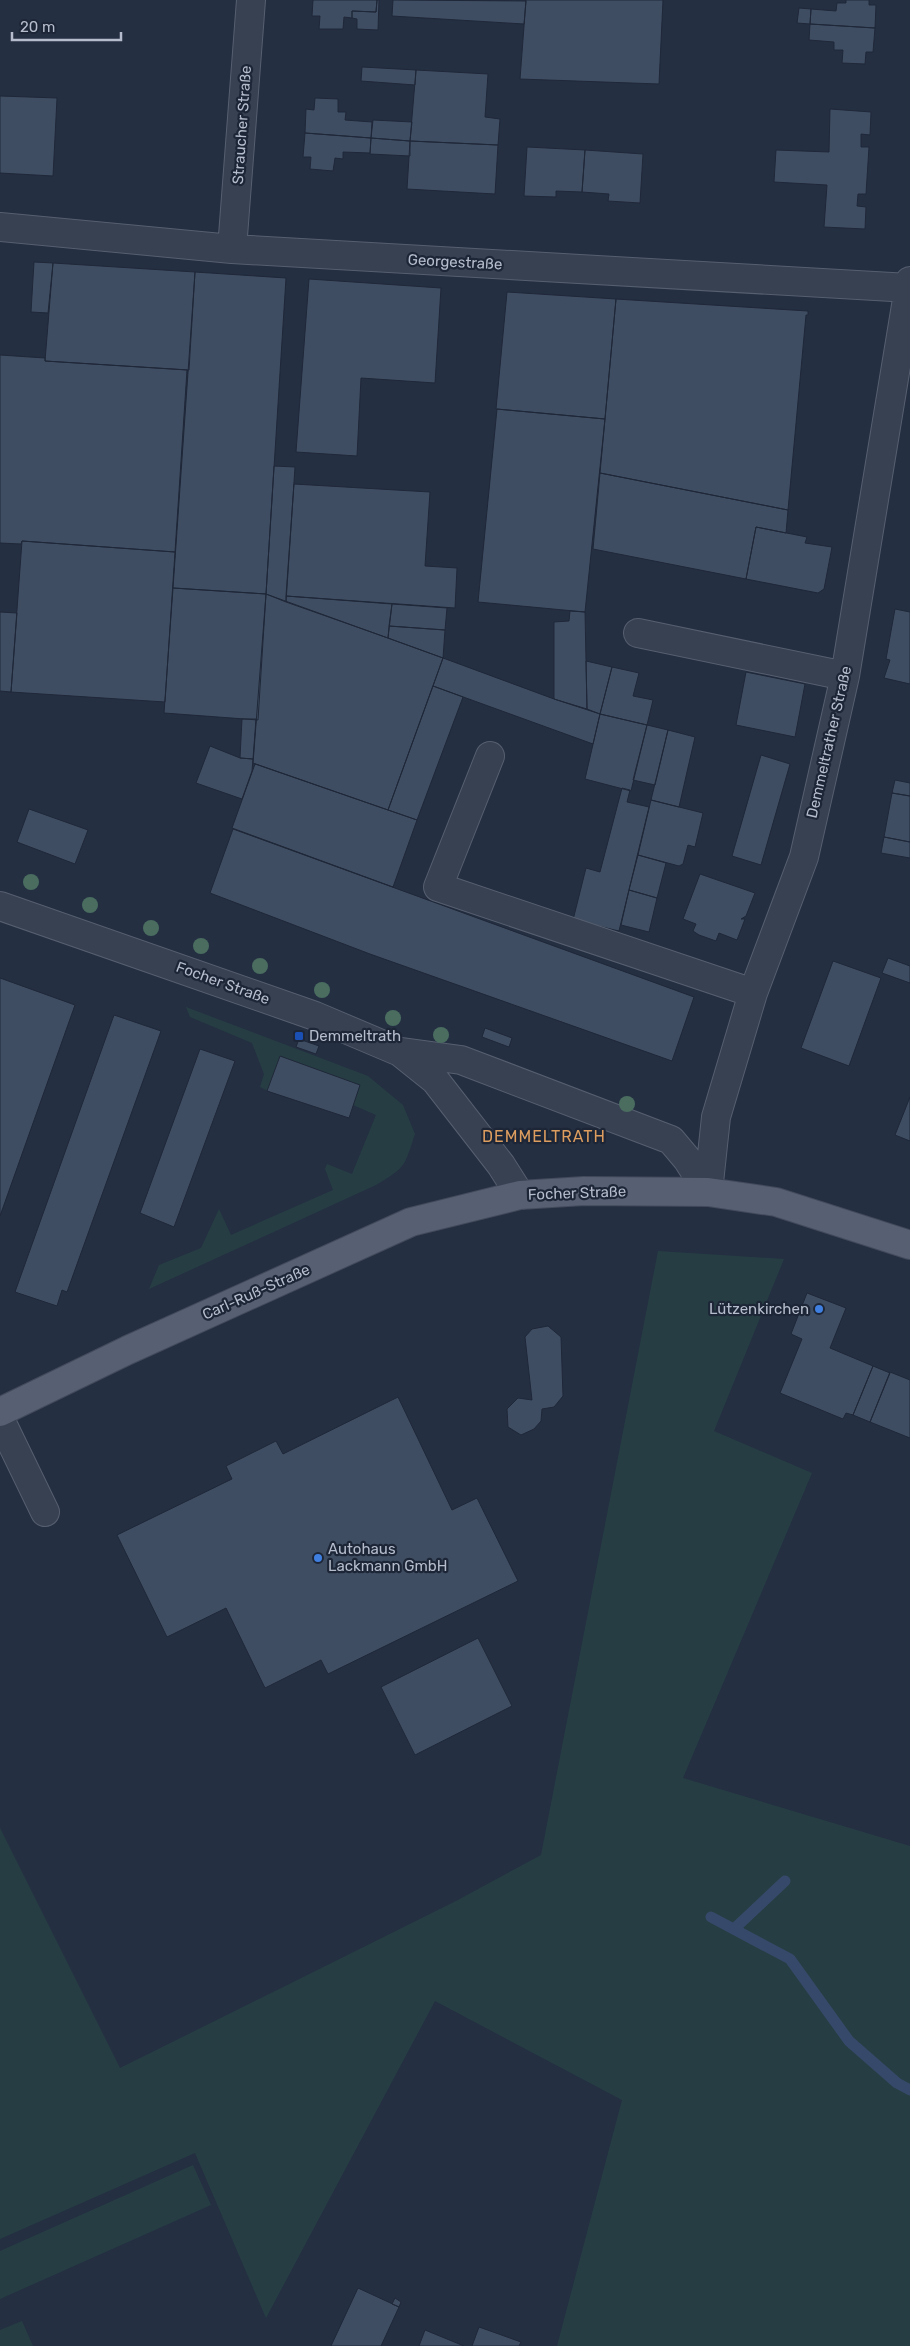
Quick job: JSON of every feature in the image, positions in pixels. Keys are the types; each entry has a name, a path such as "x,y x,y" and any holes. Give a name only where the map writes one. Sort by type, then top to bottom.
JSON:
{"main road":[{"name":"Focher Straße","path":"520,1195 584,1191 708,1192 776,1202 910,1245"},
{"name":"Carl-Ruß-Straße","path":"0,1412 128,1350 411,1222 520,1195"}],"street":[{"name":"Straucher Straße","path":"232,249 251,0"},
{"name":"Georgestraße","path":"0,227 232,249 910,288"},
{"name":"Demmeltrather Straße","path":"708,1192 716,1117 753,993 804,857 845,676 910,281"},
{"path":"638,633 845,676"},
{"path":"490,756 438,887 753,993"},
{"name":"Focher Straße","path":"0,906 306,1013 400,1052 435,1080 489,1150 520,1195"},
{"path":"400,1052 461,1060 671,1140 687,1159 708,1192"},
{"path":"0,1419 45,1512"}],"green space":[{"path":"186,1007 368,1076 403,1105 415,1134 403,1165 399,1170 376,1185 149,1289 159,1265 201,1248 219,1209 231,1235 333,1190 325,1169 327,1164 352,1174 376,1115 353,1105 360,1085 280,1056 268,1091 260,1087 264,1074 252,1043 190,1017"},
{"path":"658,1251 784,1259 714,1431 812,1473 683,1778 910,1846 910,2346 557,2346 622,2100 435,2001 266,2318 195,2153 0,2239 0,1828 120,2068 456,1901 541,1855"},
{"path":"193,2165 211,2205 0,2299 0,2251"},
{"path":"22,2321 33,2346 0,2346 0,2330"}],"building":[{"path":"313,0 377,0 376,12 352,11 352,18 344,17 343,29 319,29 320,16 312,16"},
{"path":"377,0 379,0 378,30 357,29 357,19 352,18 352,11 376,12"},
{"path":"393,0 526,1 524,24 392,16"},
{"path":"526,0 663,0 659,84 520,79"},
{"path":"846,0 869,0 869,5 876,5 875,28 810,24 811,9 836,11 837,3 846,3"},
{"path":"799,8 811,9 810,24 797,23"},
{"path":"810,24 875,28 873,52 866,52 865,64 842,63 843,50 834,50 834,42 809,40"},
{"path":"362,67 416,70 415,85 361,81"},
{"path":"416,70 488,74 485,117 500,119 498,145 410,141"},
{"path":"0,96 57,98 53,176 0,173"},
{"path":"315,98 338,99 338,112 346,112 345,120 372,122 371,138 305,133 306,109 314,110"},
{"path":"830,109 871,112 870,135 861,134 861,147 869,147 866,194 858,194 857,206 866,207 865,229 824,227 827,185 774,182 776,150 829,152"},
{"path":"373,120 412,122 410,141 371,138"},
{"path":"305,133 371,138 370,153 343,152 343,159 335,158 333,171 310,169 311,157 303,157"},
{"path":"371,138 410,141 410,156 370,154"},
{"path":"410,141 498,145 495,194 407,189"},
{"path":"527,147 585,150 582,192 556,191 556,197 524,196"},
{"path":"585,150 643,154 640,203 608,201 609,194 582,192"},
{"path":"34,262 53,263 48,313 31,312"},
{"path":"53,263 195,272 189,370 45,361"},
{"path":"195,272 286,278 266,594 173,588"},
{"path":"309,279 441,288 435,383 361,378 357,456 296,452"},
{"path":"507,292 616,299 605,419 496,409"},
{"path":"616,299 808,311 808,315 806,315 788,510 600,473"},
{"path":"0,355 45,358 45,361 187,370 175,552 22,541 21,544 0,543"},
{"path":"497,409 605,419 585,612 478,602"},
{"path":"274,466 295,467 286,602 266,594"},
{"path":"600,473 788,510 786,533 756,527 746,579 593,549"},
{"path":"294,484 430,492 425,566 457,568 455,608 286,596"},
{"path":"756,527 807,537 805,543 832,547 824,589 818,593 746,579"},
{"path":"22,541 175,552 165,702 11,692"},
{"path":"173,588 266,594 258,720 164,713"},
{"path":"266,594 443,658 388,810 253,763"},
{"path":"286,596 392,604 388,638 286,602"},
{"path":"392,604 447,608 445,630 389,626"},
{"path":"895,609 910,612 910,684 884,678 890,660 886,659"},
{"path":"570,611 585,612 587,709 554,699 554,622 569,621"},
{"path":"0,612 17,613 11,692 0,691"},
{"path":"389,626 445,630 443,658 388,638"},
{"path":"443,658 600,714 593,744 433,686"},
{"path":"586,661 612,667 600,714 587,709"},
{"path":"612,667 639,673 633,696 653,700 647,725 600,714"},
{"path":"746,672 805,684 795,737 736,725"},
{"path":"433,686 463,697 417,820 388,810"},
{"path":"600,714 647,725 631,791 585,779"},
{"path":"242,719 256,719 253,759 240,758"},
{"path":"647,725 668,730 655,785 633,780"},
{"path":"668,730 695,737 679,807 651,800"},
{"path":"210,746 240,758 253,759 252,771 242,799 196,783"},
{"path":"761,755 790,764 761,865 732,856"},
{"path":"255,764 417,820 393,887 232,828"},
{"path":"895,780 910,783 910,796 892,793"},
{"path":"622,788 630,790 627,802 649,807 619,931 573,920 586,868 600,872"},
{"path":"892,793 910,796 910,842 884,837"},
{"path":"651,800 703,813 695,847 688,845 683,864 679,866 638,855"},
{"path":"29,809 88,830 75,864 17,842"},
{"path":"233,829 694,997 672,1061 370,954 210,893"},
{"path":"884,837 910,842 910,858 881,853"},
{"path":"638,855 666,863 657,898 629,890"},
{"path":"700,874 755,893 746,916 741,919 745,919 737,940 719,933 716,941 699,935 693,931 696,924 683,919"},
{"path":"629,890 657,898 649,932 621,925"},
{"path":"888,958 910,966 910,983 882,973"},
{"path":"833,961 881,978 849,1066 801,1048"},
{"path":"0,978 75,1005 0,1216"},
{"path":"114,1015 161,1031 67,1292 62,1290 57,1306 15,1292"},
{"path":"485,1028 512,1038 509,1047 482,1037"},
{"path":"299,1039 319,1046 316,1054 296,1047"},
{"path":"200,1049 235,1061 174,1227 140,1213"},
{"path":"280,1056 360,1085 349,1118 267,1091"},
{"path":"910,1097 910,1141 895,1135"},
{"path":"807,1293 846,1308 830,1348 873,1366 853,1415 846,1413 843,1419 780,1393 802,1339 791,1334"},
{"path":"548,1326 561,1337 563,1396 554,1407 542,1409 541,1421 534,1429 521,1435 508,1427 507,1409 518,1398 532,1400 525,1337 532,1329"},
{"path":"873,1366 890,1373 870,1422 853,1415"},
{"path":"890,1372 910,1380 910,1438 870,1422"},
{"name":"Autohaus Lackmann GmbH","path":"398,1397 452,1510 477,1498 518,1581 328,1674 321,1660 265,1688 226,1608 167,1637 117,1535 232,1479 226,1466 276,1441 283,1454"},
{"path":"478,1638 512,1706 415,1755 381,1687"},
{"path":"358,2288 399,2307 381,2346 331,2346"},
{"path":"395,2298 401,2302 399,2307 392,2304"},
{"path":"479,2327 521,2342 519,2346 472,2346"},
{"path":"425,2330 464,2346 419,2346"}],"waterway":[{"path":"734,1929 785,1881"},
{"path":"711,1917 790,1959 849,2041 897,2083 910,2090"}],"place":[{"name":"Demmeltrath","path":"299,1036"},
{"name":"Lützenkirchen","path":"819,1309"},
{"name":"Autohaus Lackmann GmbH","path":"318,1558"}],"district":[{"name":"DEMMELTRATH","path":"544,1136"}]}
